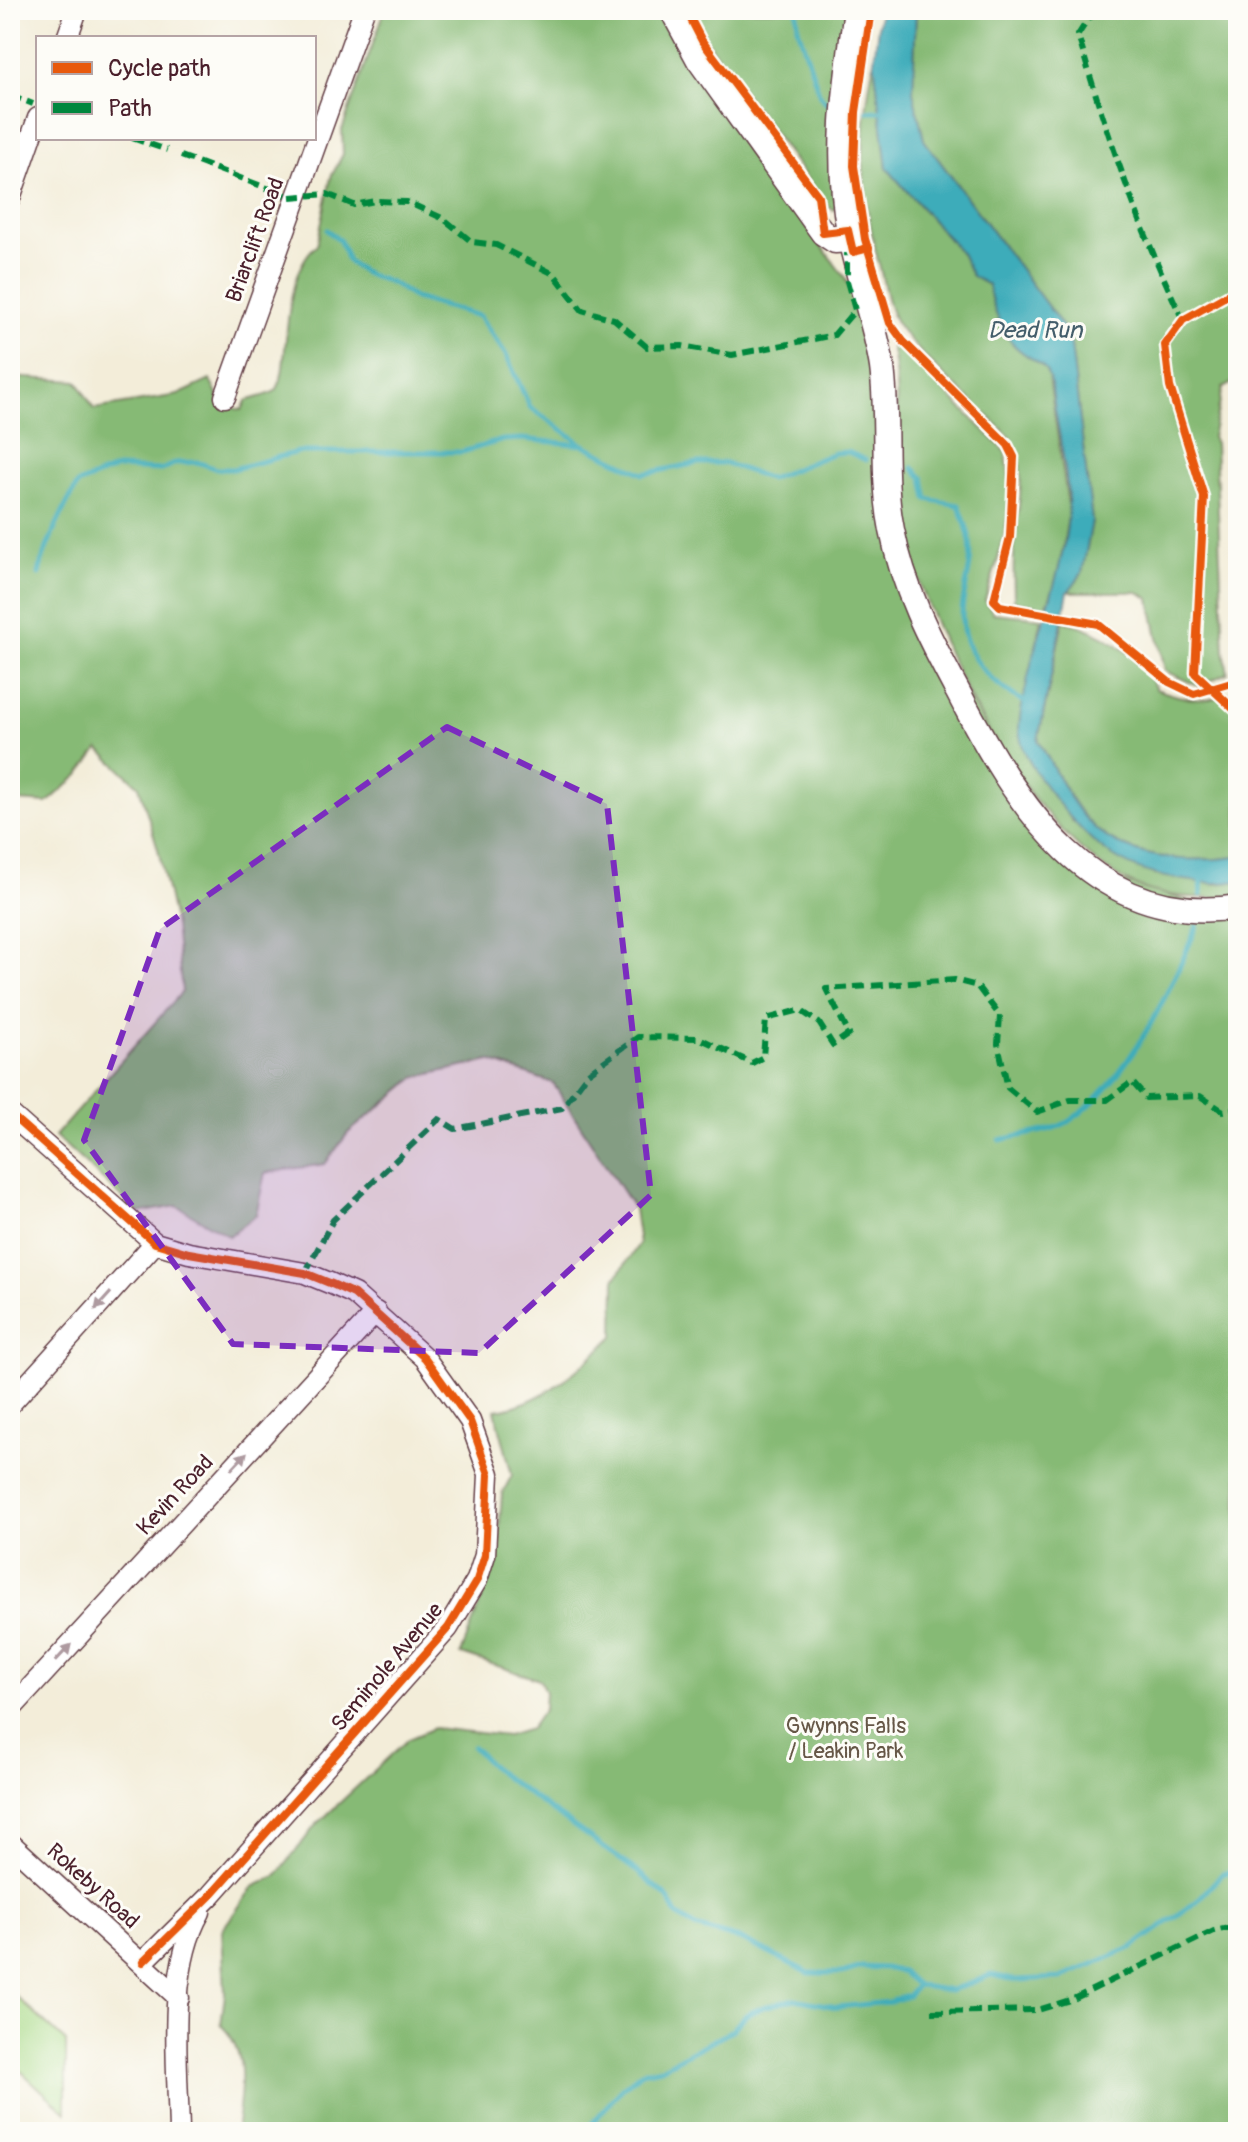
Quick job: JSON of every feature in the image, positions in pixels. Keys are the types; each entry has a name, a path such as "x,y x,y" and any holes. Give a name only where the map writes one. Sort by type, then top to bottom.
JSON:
{"street":[{"path":"68,36 77,10"},
{"name":"Briarclift Road","path":"225,397 364,10"},
{"path":"672,10 699,60 823,233 849,235"},
{"path":"856,10 840,147 849,235 868,300 882,372 886,488 900,567 933,645 997,768 1038,823 1069,854 1112,887 1156,904 1182,909 1238,907"},
{"path":"10,198 36,124"},
{"name":"Seminole Avenue","path":"10,1114 155,1243 189,1253 305,1273 354,1294 425,1358 470,1421 489,1474 485,1555 477,1580 448,1628 211,1895 143,1962"},
{"path":"10,1404 155,1243"},
{"name":"Kevin Road","path":"10,1710 376,1312"},
{"name":"Rokeby Road","path":"10,1843 179,1998"},
{"path":"179,2132 179,1998 186,1941 211,1895"}],"highlighted area":[{"path":"447,727 607,804 651,1195 479,1353 233,1344 84,1140 160,929"}],"green space":[{"name":"Gwynns Falls / Leakin Park","path":"385,10 661,10 687,63 845,278 868,331 900,590 1076,869 1238,915 1238,2132 236,2132 241,2076 237,2049 221,2025 225,1994 222,1930 253,1887 277,1876 315,1826 408,1739 434,1728 507,1736 530,1729 544,1709 545,1692 540,1680 461,1654 497,1558 502,1494 512,1475 495,1410 512,1407 545,1393 614,1336 615,1279 639,1244 634,1209 553,1083 490,1061 416,1077 348,1133 325,1164 265,1173 256,1215 229,1236 177,1206 139,1213 55,1136 182,992 175,926 158,849 139,786 99,749 79,775 47,803 17,801 10,810 10,377 77,381 94,409 178,395 210,380 222,405 242,410 246,401 275,391 283,367 296,279 304,260 317,245 331,177 343,154 342,130"},
{"path":"691,10 850,10 839,207 833,210 827,206 703,36"},
{"path":"916,10 1238,10 1238,380 1223,388 1212,437 1215,443 1224,650 1228,673 1198,686 1165,671 1150,599 1138,592 1068,592 1082,573 1092,521 1071,345 1066,331 924,140 913,92"},
{"path":"874,60 887,168 961,253 972,276 989,285 1004,331 1016,347 1048,371 1069,511 1058,578 1046,607 1014,601 1015,542 1021,482 1017,452 1011,438 908,339 889,306 868,216 863,166 865,117"},
{"path":"889,336 1005,451 1009,470 1009,507 1002,545 985,600 993,613 1042,618 1019,732 1072,821 1155,875 1217,884 1238,881 1238,898 1190,897 1154,892 1101,865 1061,829 1024,785 991,734 936,626 904,529 898,481 896,383"},
{"path":"1063,621 1091,630 1117,645 1140,665 1156,689 1197,700 1217,698 1238,689 1238,857 1178,859 1137,851 1102,834 1080,811 1038,740"},
{"path":"10,1991 66,2042 66,2113 10,2061"}],"water":[{"name":"Dead Run","path":"880,10 916,10 913,92 924,140 1066,331 1071,345 1092,521 1082,573 1068,592 1038,740 1073,802 1102,834 1118,844 1157,856 1199,860 1238,857 1238,881 1215,883 1178,879 1156,875 1120,861 1078,826 1035,772 1026,755 1020,737 1020,713 1061,559 1068,516 1065,471 1052,389 1045,369 1015,346 1004,331 988,285 972,276 961,253 887,168 874,60"}],"waterway":[{"path":"797,10 798,28 820,96 828,104"},
{"path":"867,111 883,111"},
{"path":"327,230 340,241 348,261 364,273 394,284 414,298 479,316 505,353 530,407 581,443"},
{"path":"39,574 50,541 78,484 117,468 161,470 176,463 197,462 217,469 233,469 298,452 462,452 503,440 522,439 584,445 643,474 698,463 725,463 770,479 834,453 848,452 866,460"},
{"path":"913,468 923,478 927,499 959,505 965,523 971,556 962,620 970,650 988,675 1028,704"},
{"path":"1201,895 1202,876"},
{"path":"1000,1140 1064,1124 1092,1103 1112,1082 1161,1005 1197,926"},
{"path":"473,1747 496,1771 638,1872 667,1897 677,1915 695,1927 743,1940 809,1973 842,1973 862,1967 885,1968 902,1972 917,1985 951,1991 991,1975 1016,1980 1061,1978 1133,1947 1196,1902 1222,1874 1238,1870"},
{"path":"585,2132 623,2087 641,2072 661,2068 732,2030 746,2015 763,2007 795,1999 837,2007 889,2002 908,1996 917,1985"}],"marked path":[{"path":"1094,10 1078,35 1124,180 1183,320"},
{"path":"10,95 33,104"},
{"path":"138,140 167,150"},
{"path":"181,156 286,195"},
{"path":"291,197 327,194 354,205 375,201 407,202 444,219 472,242 496,245 554,274 582,310 614,319 647,347 682,346 732,355 834,335 855,310 847,281 847,253"},
{"path":"305,1273 333,1220 439,1119 455,1129 562,1108 588,1073 638,1037 699,1038 752,1063 763,1057 766,1019 800,1010 819,1023 833,1045 849,1034 826,989 955,980 977,986 1000,1016 998,1044 1008,1088 1037,1112 1070,1100 1107,1100 1132,1082 1146,1098 1200,1096 1223,1111 1238,1108"},
{"path":"932,2012 1038,2010 1073,1999 1214,1931 1238,1926"}],"cycle path":[{"path":"686,10 702,41 818,196 823,233 848,230 853,252 869,248"},
{"path":"871,10 856,112 854,166 865,239 890,323 903,341 1008,445 1014,457 1010,537 994,600 1000,606 1098,624 1169,682 1194,694 1238,681"},
{"path":"1238,289 1183,320 1165,345 1170,387 1204,497 1195,673 1238,713"},
{"path":"10,1114 155,1243 189,1253 305,1273 354,1294 425,1358 470,1421 489,1474 485,1555 477,1580 448,1628 211,1895 143,1962"}]}
